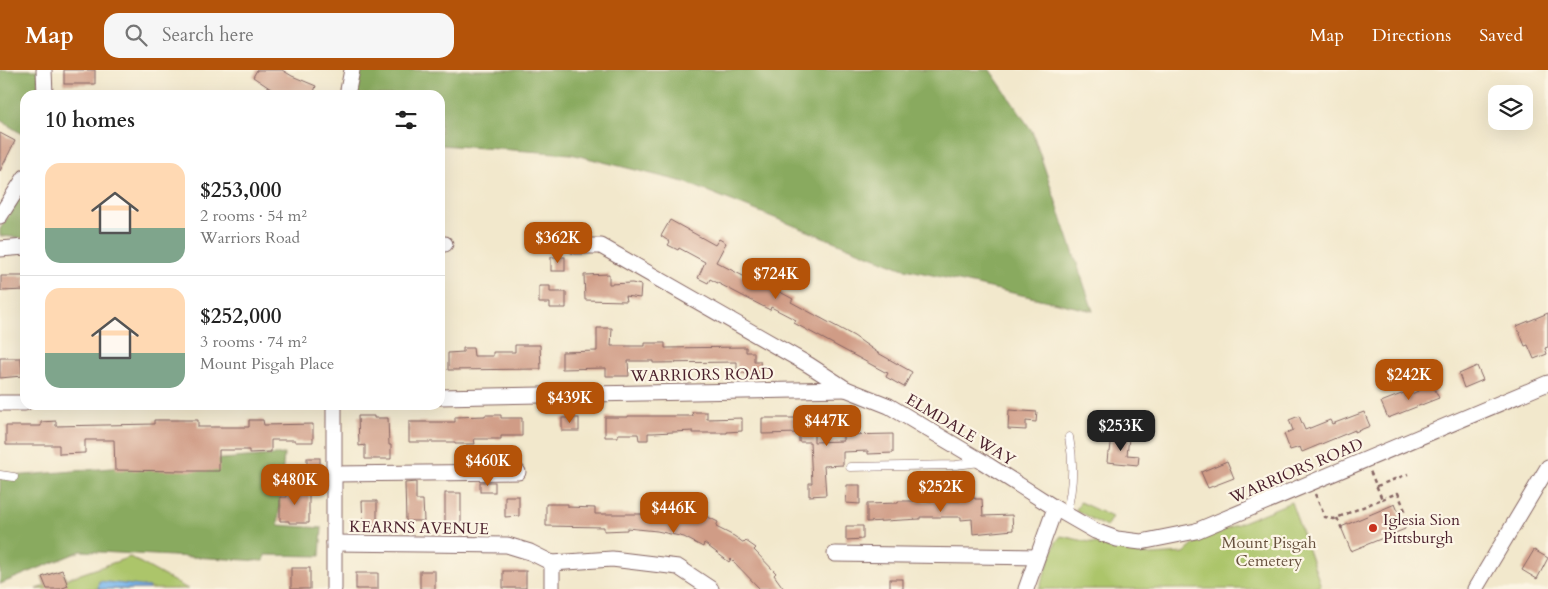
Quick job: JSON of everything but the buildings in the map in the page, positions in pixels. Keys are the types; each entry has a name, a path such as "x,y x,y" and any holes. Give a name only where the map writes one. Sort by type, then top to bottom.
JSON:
{"street":[{"path":"44,70 45,90"},
{"path":"348,90 352,70"},
{"path":"0,216 20,185"},
{"path":"576,246 601,246 846,389"},
{"path":"0,249 20,247"},
{"name":"WARRIORS ROAD","path":"1060,511 1095,531 1117,539 1141,542 1196,531 1548,383"},
{"name":"WARRIORS ROAD","path":"445,396 846,389"},
{"name":"ELMDALE WAY","path":"846,389 889,406 1060,511"},
{"path":"0,403 20,403"},
{"name":"KEARNS AVENUE","path":"334,410 334,543 506,545 530,552 552,563"},
{"path":"1475,589 1548,467"},
{"path":"334,474 518,472"},
{"path":"1026,589 1037,557 1060,511"},
{"path":"334,543 334,589"},
{"path":"835,554 1037,557"},
{"path":"552,589 552,563 612,559 678,567 711,589"}],"lane":[{"path":"1060,511 1070,498 1072,453 1069,437"},
{"path":"850,467 956,465 983,462"},
{"path":"0,475 14,477"}],"path":[{"path":"1366,460 1382,499"},
{"path":"1377,486 1408,474"},
{"path":"1310,483 1325,517 1334,519 1398,493 1406,513"},
{"path":"1337,518 1342,529"}],"green space":[{"path":"0,70 39,70 37,90 20,90 20,133 0,120"},
{"path":"360,70 990,70 1032,131 1093,311 901,268 684,182 571,154 445,145 445,90 355,90"},
{"path":"20,197 20,238 0,236 0,229"},
{"path":"284,454 278,525 322,528 320,556 265,555 264,561 81,551 0,584 0,477"},
{"path":"1080,502 1112,517 1106,527 1076,510"},
{"name":"Mount Pisgah Cemetery","path":"1291,502 1321,586 1302,589 1039,589 1056,542 1061,536 1151,555 1184,553 1199,540"},
{"path":"130,557 188,589 36,589 45,586 42,577 62,570 66,579"}],"water":[{"path":"99,581 149,587 149,589 98,589"}],"place":[{"name":"Iglesia Sion Pittsburgh","path":"1373,528"}]}
